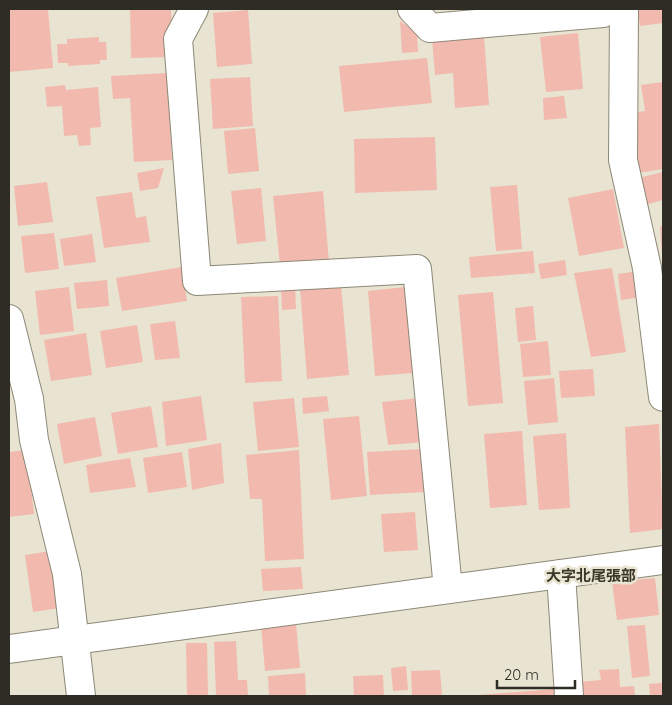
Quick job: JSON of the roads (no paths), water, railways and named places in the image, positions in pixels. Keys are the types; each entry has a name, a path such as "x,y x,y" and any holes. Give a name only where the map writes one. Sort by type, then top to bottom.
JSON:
{"street":[{"path":"194,9 178,39 197,281 417,269 448,589"},
{"path":"412,9 430,28 613,11 622,160 647,268 663,397"},
{"path":"9,319 29,399 34,440 67,574 81,696"},
{"path":"9,649 663,560"},
{"path":"561,574 569,696"}],"district":[{"name":"大字北尾張部","path":"591,575"}]}
